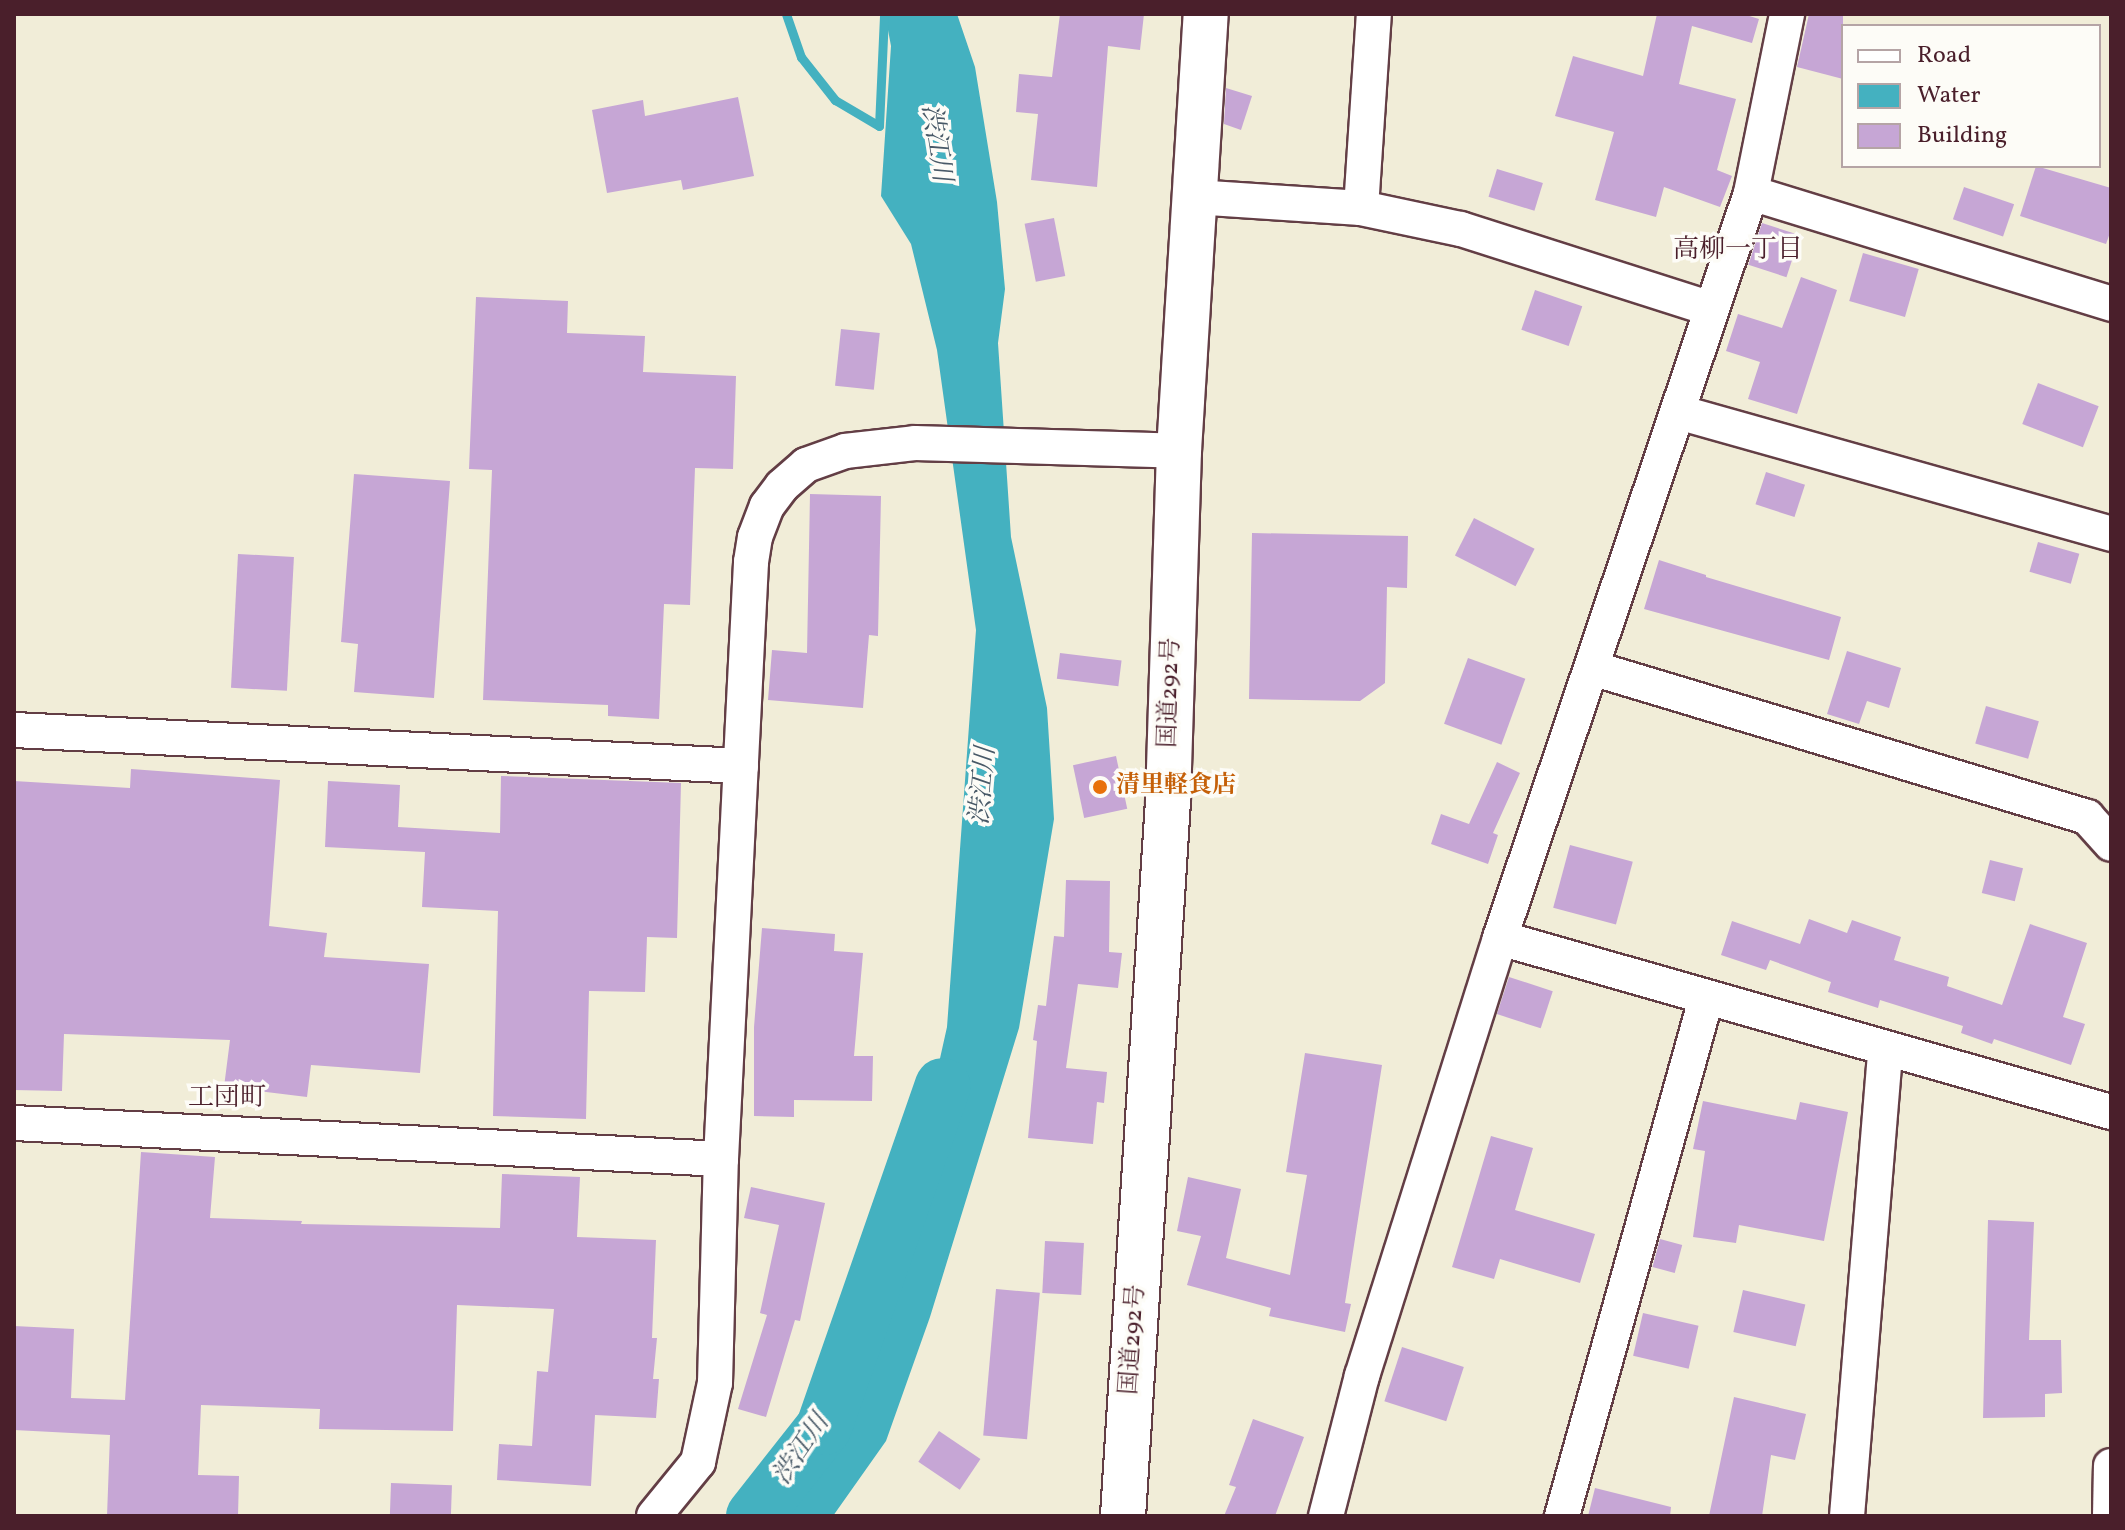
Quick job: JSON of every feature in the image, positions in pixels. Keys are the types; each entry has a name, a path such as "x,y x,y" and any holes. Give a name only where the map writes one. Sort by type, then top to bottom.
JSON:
{"highway":[{"name":"国道292号","path":"1123,1516 1168,800 1179,451 1206,14"}],"street":[{"path":"1361,208 1374,14"},
{"path":"1326,1516 1362,1376 1500,938 1751,193 1787,14"},
{"path":"1751,193 2111,304"},
{"path":"1194,197 1361,208 1461,229 1711,309"},
{"path":"1678,412 2111,534"},
{"path":"654,1516 698,1462 715,1383 721,1159 751,562 755,537 767,506 782,486 806,465 845,451 915,443 1179,451"},
{"path":"1592,668 2087,817 2110,841"},
{"path":"14,730 741,766"},
{"path":"1500,938 2111,1112"},
{"path":"1562,1516 1706,999"},
{"path":"1847,1516 1885,1049"},
{"path":"14,1123 721,1159"},
{"path":"2110,1516 2111,1466"}],"water":[{"path":"885,14 957,14 975,67 997,202 1005,289 998,343 1011,537 1047,708 1054,819 1019,1028 930,1317 886,1441 833,1516 737,1516 810,1425 895,1260 947,1027 976,630 937,350 911,244 881,196 891,46"}],"building":[{"path":"1060,14 1144,14 1140,50 1108,46 1097,187 1031,180 1038,114 1016,112 1019,74 1052,77"},
{"path":"1657,14 1743,14 1759,19 1752,43 1692,26 1679,84 1736,99 1717,170 1732,176 1720,207 1664,187 1656,217 1595,200 1614,132 1555,116 1573,56 1643,76"},
{"path":"1809,14 1843,14 1841,78 1797,67"},
{"path":"1226,88 1252,96 1241,130 1224,124"},
{"path":"738,97 754,176 683,190 681,180 607,193 592,110 643,100 645,116"},
{"path":"2035,168 2111,188 2111,230 2106,244 2020,216"},
{"path":"1497,169 1543,183 1534,211 1489,197"},
{"path":"1964,187 2014,204 2003,236 1953,219"},
{"path":"1054,218 1065,276 1036,282 1025,224"},
{"path":"1762,223 1800,235 1786,277 1748,265"},
{"path":"1863,253 1919,269 1905,317 1849,301"},
{"path":"1801,277 1837,290 1797,414 1748,399 1760,362 1726,351 1738,314 1782,328"},
{"path":"1535,290 1582,306 1569,346 1521,330"},
{"path":"476,297 568,301 567,333 645,336 643,372 736,376 733,469 695,468 690,605 664,604 659,719 608,716 608,705 483,700 492,470 469,469"},
{"path":"841,329 880,333 874,390 835,386"},
{"path":"2038,383 2099,406 2083,447 2022,424"},
{"path":"1766,472 1805,485 1794,517 1755,504"},
{"path":"354,474 450,481 434,698 354,692 358,644 341,642"},
{"path":"810,494 881,496 878,636 869,635 863,708 768,700 772,650 807,653"},
{"path":"1474,518 1535,549 1516,586 1455,555"},
{"path":"1252,533 1408,536 1407,588 1387,587 1385,683 1360,701 1249,699"},
{"path":"2038,542 2079,554 2071,584 2029,572"},
{"path":"238,554 294,557 287,691 231,688"},
{"path":"1659,560 1841,617 1829,660 1644,609"},
{"path":"1847,651 1901,668 1889,708 1867,701 1859,724 1827,714"},
{"path":"1060,653 1122,661 1118,686 1057,679"},
{"path":"1468,658 1525,679 1501,745 1444,724"},
{"path":"1986,706 2039,721 2028,759 1975,743"},
{"name":"清里軽食店","path":"1116,756 1127,809 1084,818 1073,765"},
{"path":"1497,762 1520,773 1493,833 1498,835 1488,864 1431,844 1441,814 1469,824"},
{"path":"131,769 280,780 269,926 327,933 324,957 429,964 420,1073 311,1065 307,1097 224,1087 230,1040 64,1034 62,1091 14,1090 14,781 130,788"},
{"path":"501,776 681,783 677,938 647,937 645,992 589,991 586,1119 493,1116 498,911 422,907 425,852 325,847 328,781 400,785 398,827 500,833"},
{"path":"1570,845 1633,862 1616,925 1553,908"},
{"path":"1990,860 2023,868 2015,901 1982,893"},
{"path":"1066,880 1110,881 1109,952 1122,953 1118,988 1078,984 1066,1068 1107,1072 1104,1103 1097,1102 1093,1144 1028,1138 1038,1005 1046,1006 1054,936 1064,937"},
{"path":"1809,919 1847,933 1852,920 1901,937 1894,960 1949,977 1947,986 2002,1005 2030,924 2087,943 2063,1017 2085,1024 2071,1065 1994,1039 1992,1044 1961,1033 1963,1026 1880,1000 1878,1008 1828,992 1831,982 1770,960 1766,970 1721,955 1732,921 1800,944"},
{"path":"762,928 835,934 834,951 863,953 854,1056 873,1056 872,1101 794,1100 794,1117 754,1116 754,1027"},
{"path":"1509,977 1553,991 1541,1028 1497,1014"},
{"path":"1305,1053 1382,1065 1345,1303 1351,1304 1345,1332 1269,1316 1271,1308 1187,1285 1201,1236 1177,1231 1188,1177 1241,1189 1226,1258 1290,1275 1307,1175 1286,1172"},
{"path":"1703,1101 1796,1120 1800,1102 1848,1112 1824,1241 1739,1225 1736,1243 1693,1237 1705,1151 1693,1149"},
{"path":"1491,1136 1533,1148 1515,1210 1595,1234 1580,1283 1500,1259 1494,1279 1452,1267"},
{"path":"141,1152 215,1157 210,1218 302,1221 301,1224 500,1228 502,1174 580,1177 577,1237 656,1240 652,1338 657,1338 653,1379 659,1379 656,1418 595,1415 591,1486 497,1480 499,1444 532,1446 537,1371 548,1372 554,1309 457,1305 453,1431 319,1429 320,1409 201,1405 198,1475 239,1476 238,1516 107,1516 110,1435 14,1430 14,1326 74,1329 71,1398 125,1400"},
{"path":"751,1187 825,1203 800,1321 795,1320 766,1417 738,1409 767,1315 760,1313 779,1225 744,1218"},
{"path":"1988,1220 2034,1222 2029,1340 2061,1340 2062,1393 2045,1394 2045,1417 1983,1418"},
{"path":"1660,1239 1682,1245 1675,1273 1652,1267"},
{"path":"1045,1241 1084,1243 1081,1295 1042,1293"},
{"path":"996,1289 1040,1293 1027,1439 983,1435"},
{"path":"1743,1290 1805,1304 1796,1346 1733,1332"},
{"path":"1643,1313 1699,1326 1689,1369 1633,1356"},
{"path":"1402,1347 1464,1367 1446,1421 1384,1401"},
{"path":"1734,1397 1806,1414 1795,1460 1771,1455 1762,1516 1709,1516"},
{"path":"1253,1419 1304,1437 1275,1516 1224,1516 1236,1487 1229,1485"},
{"path":"939,1431 980,1459 960,1490 918,1462"},
{"path":"391,1483 452,1485 451,1516 390,1516"},
{"path":"1595,1488 1671,1507 1670,1516 1588,1516"}],"waterway":[{"path":"786,14 801,57 835,100 879,126 884,14"},
{"name":"渋江川","path":"754,1516 824,1427 943,1086"}],"place":[{"name":"清里軽食店","path":"1100,787"}],"district":[{"name":"高柳一丁目","path":"1738,251"},
{"name":"工団町","path":"227,1099"}]}
